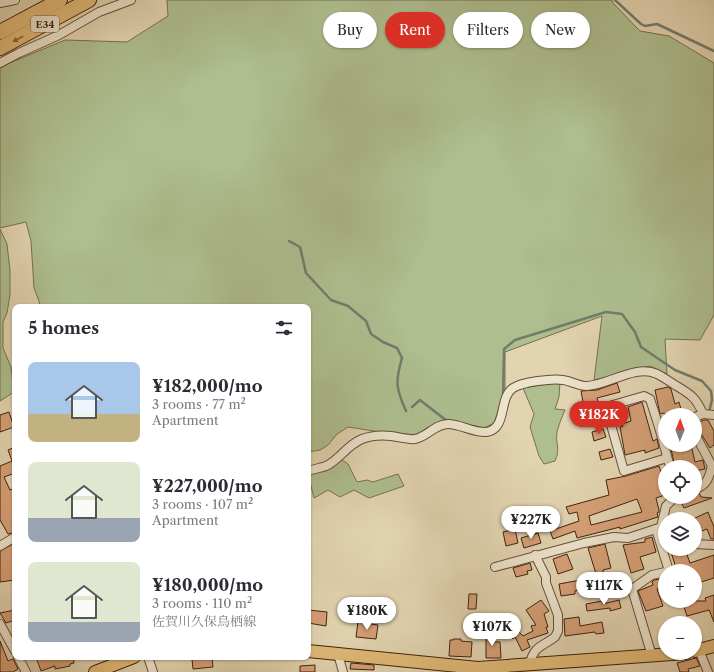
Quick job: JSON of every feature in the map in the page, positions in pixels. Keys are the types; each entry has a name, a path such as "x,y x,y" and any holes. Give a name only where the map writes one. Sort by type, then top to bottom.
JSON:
{"highway":[{"name":"E34","path":"0,32 60,0"},
{"name":"E34","path":"0,48 89,0"}],"main road":[{"path":"702,649 714,646"},
{"path":"311,651 478,668 529,666 658,655"},
{"path":"95,672 126,660"}],"street":[{"path":"0,3 15,0"},
{"path":"0,64 19,53 59,35 99,12 131,0"},
{"path":"311,470 326,466 351,444 367,438 387,435 415,439 442,425 449,424 486,432 494,429 498,423 507,394 513,388 551,379 563,380 585,386 598,385 637,372 656,373 693,396 700,408"},
{"path":"658,418 650,399 644,396 606,407 624,471 667,458 666,452"},
{"path":"702,415 714,415"},
{"path":"702,447 712,466 707,482 702,487"},
{"path":"496,567 535,555 584,543 614,537 628,538 658,529"},
{"path":"0,546 12,539"},
{"path":"702,544 714,545"},
{"path":"529,666 532,657 539,646 555,637 558,631 558,615 546,583 546,577 535,555"},
{"path":"652,656 632,589 652,575 658,574"},
{"path":"0,624 12,646"},
{"path":"338,654 343,672"},
{"path":"20,660 26,672"},
{"path":"149,660 153,672"},
{"path":"702,660 708,672"}],"green space":[{"path":"167,0 612,0 613,3 640,31 669,36 714,63 714,315 700,340 665,339 667,374 650,366 594,380 602,316 505,352 505,391 494,423 484,428 445,419 418,435 380,432 348,427 337,434 328,445 320,450 311,452 311,304 40,304 34,288 31,241 26,222 0,228 0,67 65,40 127,42 168,16"},
{"path":"0,229 7,244 10,271 10,295 7,313 3,322 3,348 11,367 12,393 0,401"},
{"path":"560,382 559,397 555,409 565,410 557,432 558,453 555,461 544,464 539,456 530,427 534,414 523,388"},
{"path":"339,458 348,464 357,482 367,480 373,482 398,474 404,486 369,498 354,490 340,497 328,490 314,498 311,486 311,472"}],"building":[{"path":"617,383 620,392 597,398 602,418 589,420 581,391 597,390"},
{"path":"668,387 671,389 675,404 679,402 681,408 659,408 655,390"},
{"path":"642,402 653,441 657,439 658,448 645,453 645,450 625,455 620,427 623,426 622,424 631,421 628,407"},
{"path":"9,412 12,421 12,428 0,432 0,415"},
{"path":"708,420 714,431 714,445 710,448 702,435 702,421"},
{"path":"603,429 606,437 594,441 592,432"},
{"path":"12,448 12,461 8,450"},
{"path":"610,449 613,457 601,460 599,452"},
{"path":"672,452 693,452 695,460 673,460"},
{"path":"702,460 703,460 705,469 702,470"},
{"path":"12,461 12,474 4,477 10,490 12,489 12,533 8,534 0,520 0,466"},
{"path":"658,466 658,497 656,498 659,510 657,513 658,517 620,529 620,527 577,538 575,531 553,539 550,531 579,521 577,512 569,514 566,507 609,495 606,480 626,476","holes":["637,499 642,512 591,525 589,516"]},
{"path":"702,497 712,498 702,502"},
{"path":"682,504 695,504 684,508"},
{"path":"529,509 531,521 521,523 520,511"},
{"path":"708,512 714,527 714,539 711,539 707,529 702,531 702,515"},
{"path":"515,529 518,543 506,546 503,532"},
{"path":"538,533 541,543 524,548 521,538"},
{"path":"652,537 656,552 640,557 644,569 631,573 623,545 645,542 645,539"},
{"path":"605,544 611,568 603,570 606,589 598,591 597,586 575,591 575,594 561,596 559,584 597,577 588,548"},
{"path":"12,545 12,580 0,582 0,551"},
{"path":"567,554 573,569 558,574 553,559"},
{"path":"714,555 714,578 702,582 702,564 675,564 672,556 688,556 690,563"},
{"path":"530,563 532,570 527,571 528,574 516,577 513,568"},
{"path":"658,579 658,607 646,611 638,591 653,585 652,582"},
{"path":"469,594 477,594 476,609 468,609"},
{"path":"714,595 714,622 709,610 687,616 684,608 702,608 702,601 706,601 705,598"},
{"path":"541,600 549,611 544,614 548,627 546,627 548,633 527,640 530,647 522,651 515,637 513,639 505,630 510,623 523,636 533,631 531,626 536,625 526,610"},
{"path":"619,600 621,608 610,611 610,608 587,611 586,604 602,601 603,604"},
{"path":"311,610 327,612 326,626 311,624"},
{"path":"12,611 12,621 6,623 0,613"},
{"path":"579,617 580,626 602,622 604,633 596,634 595,632 565,636 564,619"},
{"path":"358,622 378,625 376,639 356,637"},
{"path":"486,633 494,633 494,642 500,642 501,658 486,658"},
{"path":"461,639 461,641 472,642 471,657 449,656 450,640"},
{"path":"0,641 8,661 14,660 18,669 13,672 0,672"},
{"path":"37,660 74,660 74,663 70,664 70,666 55,669 55,666 41,671"},
{"path":"192,660 212,660 213,667 193,669"},
{"path":"688,660 697,660 700,666 688,669 689,672 680,672 677,663"},
{"path":"351,663 374,665 374,670 350,669"},
{"path":"315,665 315,672 300,672 300,666"}],"waterway":[{"path":"615,0 641,24 645,26 657,24 714,51"},
{"path":"289,241 300,247 306,273 331,300 348,306 366,321 371,334 383,342 397,348 402,358 398,373 398,391 406,411"},
{"path":"503,398 504,349 515,340 606,312 622,314 635,332 641,347 675,370 702,381 711,391 712,400 709,412"},
{"path":"412,407 420,400 447,421"}]}
